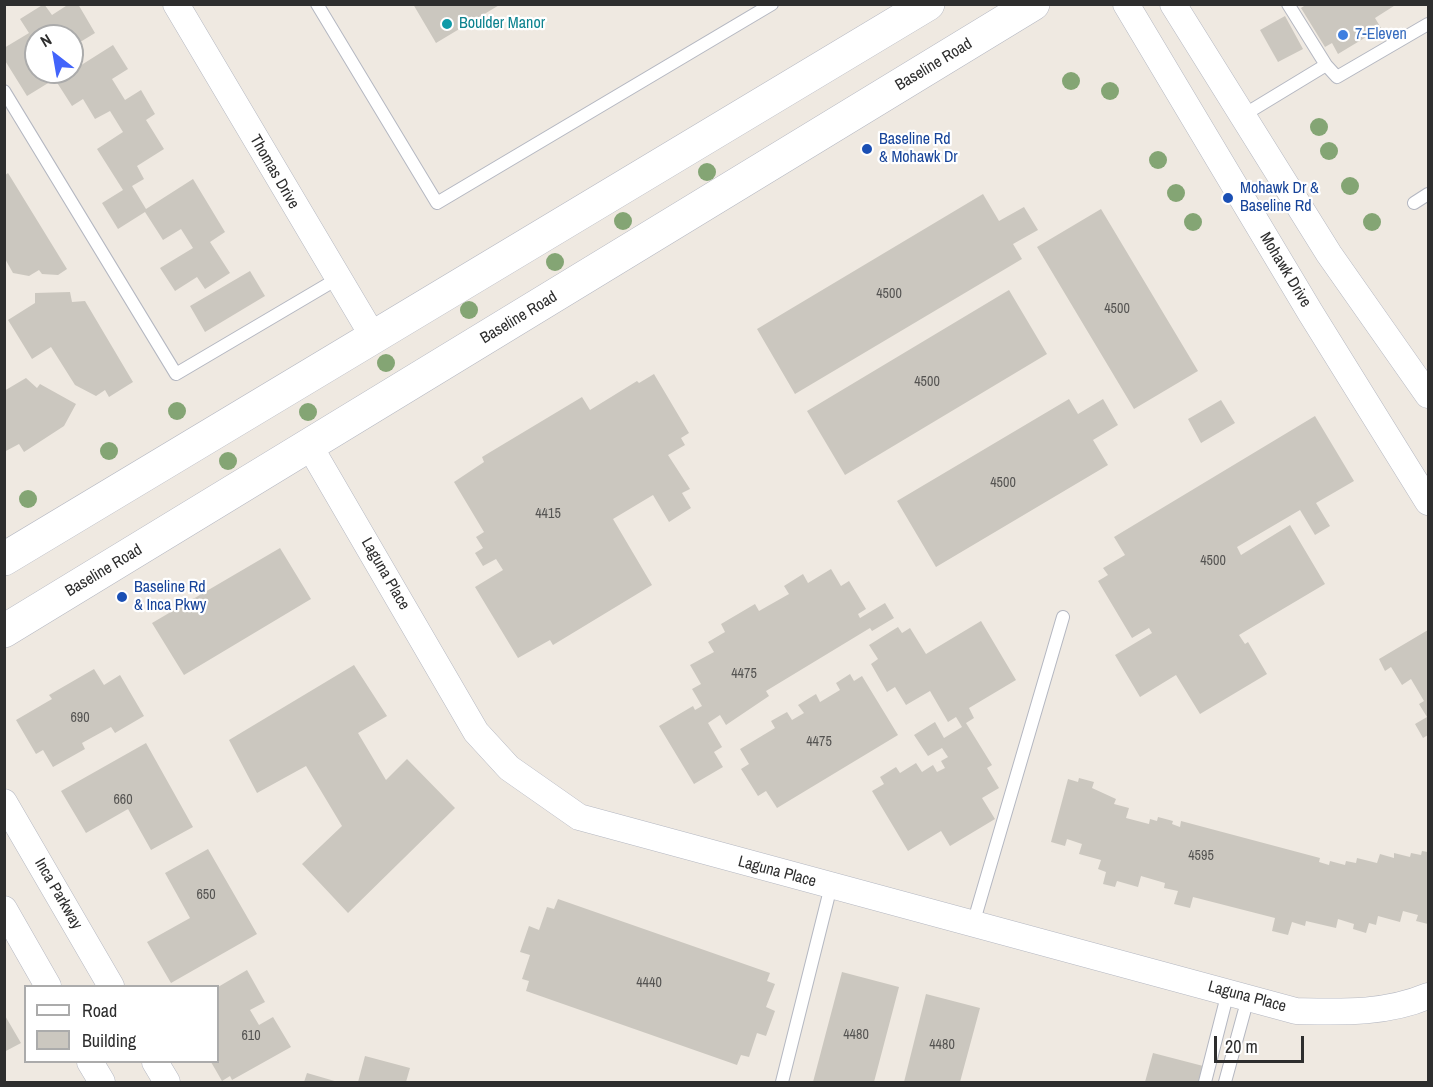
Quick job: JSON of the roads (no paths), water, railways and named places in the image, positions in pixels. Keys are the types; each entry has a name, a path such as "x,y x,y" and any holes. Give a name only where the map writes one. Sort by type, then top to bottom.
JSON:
{"main road":[{"path":"4,559 928,4"},
{"name":"Baseline Road","path":"4,631 1034,4"}],"street":[{"name":"Thomas Drive","path":"176,4 374,338"},
{"name":"Mohawk Drive","path":"1126,4 1310,312 1428,502"},
{"path":"1173,4 1329,254 1428,395"},
{"name":"Laguna Place","path":"309,445 476,732 509,768 579,817 1296,1011 1363,1013 1412,1003 1428,996"},
{"name":"Inca Parkway","path":"4,802 110,985"},
{"path":"4,909 47,985"},
{"path":"91,1063 102,1083"},
{"path":"156,1063 167,1083"}],"lane":[{"path":"317,4 437,203 772,4"},
{"path":"1288,4 1326,65 1337,77 1428,26"},
{"path":"1242,116 1326,65"},
{"path":"4,91 176,374 337,279"},
{"path":"1414,203 1428,194"},
{"path":"973,924 1063,617"},
{"path":"782,1083 831,886"},
{"path":"1205,1083 1238,995"},
{"path":"1225,1083 1238,995"}],"place":[{"name":"Boulder Manor","path":"447,24"},
{"name":"7-Eleven","path":"1343,35"},
{"name":"Baseline Rd & Mohawk Dr","path":"867,149"},
{"name":"Mohawk Dr & Baseline Rd","path":"1228,198"},
{"name":"Baseline Rd & Inca Pkwy","path":"122,597"}]}
